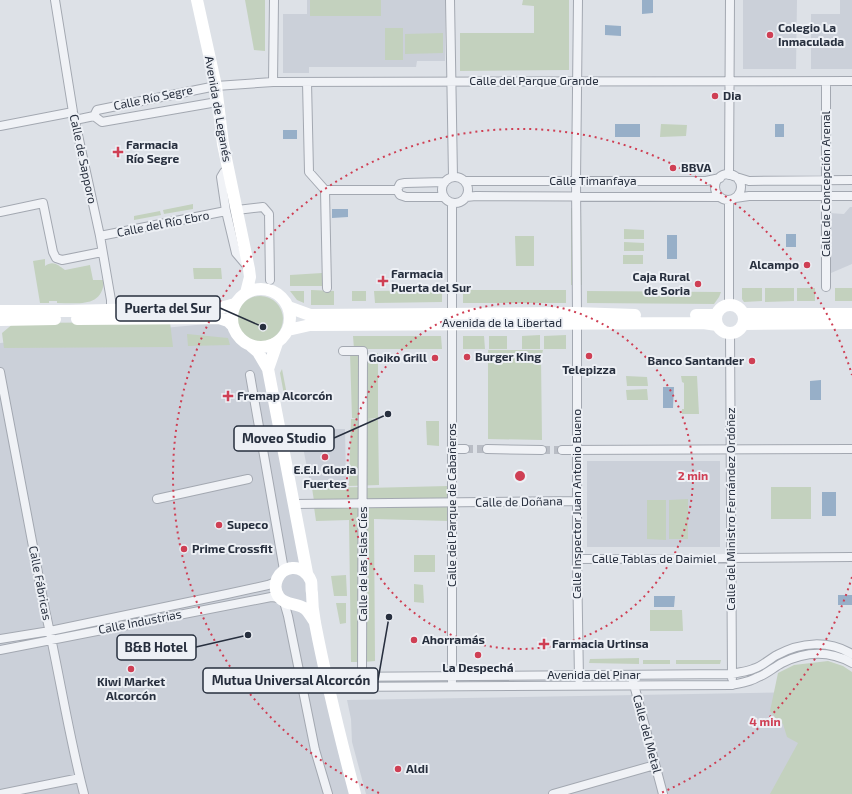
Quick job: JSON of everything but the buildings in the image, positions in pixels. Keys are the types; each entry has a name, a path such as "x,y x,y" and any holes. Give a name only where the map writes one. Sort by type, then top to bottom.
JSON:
{"street":[{"name":"Calle de Sapporo","path":"55,0 74,116 100,236 111,300 111,314"},
{"name":"Avenida de Leganés","path":"197,0 216,86 223,142 229,171 231,211 250,273 246,293"},
{"path":"273,82 274,0"},
{"path":"450,0 450,81 453,177"},
{"name":"Calle Inspector Juan Antonio Bueno","path":"578,0 576,196 577,559 579,686"},
{"path":"730,0 731,175"},
{"name":"Calle del Parque Grande","path":"216,86 273,82 852,81"},
{"path":"307,82 309,172 324,190 327,288"},
{"name":"Calle de Concepción Arenal","path":"826,82 826,287"},
{"name":"Calle Río Segre","path":"94,116 97,110 216,86"},
{"name":"Calle Río Segre","path":"0,126 74,116 94,116 102,122 217,102"},
{"path":"731,175 738,179 741,184 739,194 732,199"},
{"path":"852,180 749,181 731,175 720,178 717,181 716,189 720,197 732,199 749,196 852,196"},
{"path":"453,177 458,177 465,182 468,186 468,192 464,200 457,203 452,203 444,197 442,187 445,182 453,177"},
{"name":"Calle Timanfaya","path":"465,182 706,181 720,178"},
{"path":"397,190 400,184 405,182 445,182"},
{"path":"324,190 397,190"},
{"path":"397,190 400,195 406,197 444,197"},
{"name":"Calle Timanfaya","path":"466,197 720,197"},
{"path":"729,304 732,199"},
{"path":"0,212 43,203 52,252 56,258 62,260 102,252"},
{"name":"Calle del Parque de Cabañeros","path":"452,203 452,686"},
{"name":"Calle del Río Ebro","path":"100,236 231,211 263,208 269,214 266,284"},
{"path":"250,273 266,284 270,290 278,294 284,300 290,315 288,330 277,343 268,369"},
{"path":"266,284 246,293 235,304 232,318 233,326 236,334 258,352 268,369 302,549 307,573 311,581 315,622 355,794"},
{"path":"0,320 224,307 235,304"},
{"path":"729,304 738,307 743,319 738,330 730,333 722,331 716,320 720,308 729,304"},
{"name":"Avenida de la Libertad","path":"288,307 310,315 452,319"},
{"path":"0,311 69,311 219,318 228,321 233,326"},
{"path":"743,319 852,314"},
{"name":"Avenida de la Libertad","path":"288,330 310,325 452,319 577,318 716,320"},
{"path":"743,319 852,323"},
{"name":"Calle del Ministro Fernández Ordóñez","path":"730,333 732,685"},
{"path":"251,346 268,346 277,343"},
{"name":"Calle de las Islas Cíes","path":"343,351 363,351 362,676"},
{"name":"Calle Fábricas","path":"0,372 52,639 54,658 84,794"},
{"path":"250,374 289,569"},
{"path":"452,449 466,449"},
{"path":"488,449 542,450"},
{"path":"562,450 852,449"},
{"path":"157,498 248,479"},
{"name":"Calle de Doñana","path":"294,504 577,501"},
{"path":"302,549 299,559 289,569 279,575 276,582 277,593 285,602 315,750 328,794"},
{"name":"Calle Tablas de Daimiel","path":"577,559 852,557"},
{"path":"289,569 300,569 307,573"},
{"name":"Calle Industrias","path":"0,639 268,585 276,582"},
{"path":"285,602 301,603 308,598 312,590"},
{"name":"Calle Industrias","path":"0,650 271,597 285,602"},
{"path":"285,602 302,607 308,611 315,622"},
{"name":"Avenida del Pinar","path":"328,682 362,676 732,674 754,669 777,655 803,645 831,645 852,654"},
{"name":"Avenida del Pinar","path":"328,682 452,686 732,685 747,682 759,677 782,663 806,653 825,654 843,658 852,664"},
{"name":"Calle del Metal","path":"632,674 663,794"},
{"path":"553,794 655,765"},
{"path":"0,794 80,778"}],"shaded area":[{"path":"307,0 445,0 445,61 417,61 416,67 309,67 309,73 283,73 283,14 307,14"},
{"name":"Colegio La Inmaculada","path":"743,0 797,0 796,69 743,69"},
{"path":"840,0 852,0 852,69 811,69 811,14 840,14"},
{"path":"850,207 852,207 852,264 831,273 829,213 844,214"},
{"path":"261,319 306,583 355,794 0,794 0,343"},
{"name":"E.E.I. Gloria Fuertes","path":"320,429 345,429 346,483 310,483 300,432 318,431"},
{"path":"587,461 720,461 720,547 587,547"},
{"path":"803,692 852,794 366,794 352,742 351,719 347,700"}],"green space":[{"path":"245,0 265,0 265,51 254,50"},
{"path":"310,0 381,0 381,16 310,16"},
{"path":"523,0 569,0 569,70 460,71 460,33 534,33 534,6 522,5"},
{"path":"385,28 403,28 403,60 385,60"},
{"path":"443,33 443,53 405,54 405,34"},
{"path":"661,124 687,125 686,136 660,137"},
{"path":"193,204 193,209 164,214 163,210"},
{"path":"571,208 581,208 582,285 571,285"},
{"path":"160,211 161,215 134,220 134,216"},
{"path":"624,229 644,230 644,239 624,239"},
{"path":"515,236 534,236 534,266 516,266"},
{"path":"624,242 644,243 644,251 624,251"},
{"path":"623,255 643,255 643,264 623,264"},
{"path":"45,259 45,266 53,263 65,270 90,265 93,280 104,280 103,289 94,300 88,302 57,303 57,301 49,301 49,303 40,303 33,261"},
{"path":"193,268 221,268 222,279 194,279"},
{"path":"322,273 323,286 290,286 290,275"},
{"path":"742,288 762,288 762,301 744,302 742,299"},
{"path":"765,288 794,288 794,301 765,302"},
{"path":"797,288 815,288 815,301 797,301"},
{"path":"835,288 852,288 852,301 835,301"},
{"path":"311,290 334,291 334,305 311,305"},
{"path":"442,290 442,302 375,303 374,291"},
{"path":"463,290 566,290 566,303 463,303"},
{"path":"290,291 304,291 304,303 297,300"},
{"path":"352,291 366,291 366,301 352,301"},
{"path":"587,291 721,292 714,304 587,303"},
{"path":"260,296 273,300 279,306 283,319 279,332 273,338 260,342 247,338 241,332 237,319 241,306 247,300"},
{"path":"170,322 173,347 4,348 2,333 14,323"},
{"path":"187,334 228,338 230,345 188,346"},
{"path":"540,335 540,349 522,349 522,336"},
{"path":"566,335 566,349 544,349 544,336"},
{"path":"353,336 441,336 442,349 354,349"},
{"path":"463,336 484,336 485,349 463,349"},
{"path":"489,336 507,336 507,349 489,349"},
{"path":"488,350 543,350 541,358 542,440 488,439"},
{"path":"350,353 378,353 378,418 367,419 378,420 379,485 349,486 351,419 359,419 352,418"},
{"path":"282,369 288,400 285,400 280,373"},
{"path":"626,376 647,377 648,386 627,386"},
{"path":"681,376 697,376 699,414 682,414 682,409 684,409 684,383 682,382"},
{"path":"647,389 648,400 627,400 626,390"},
{"path":"426,421 439,421 439,446 427,445"},
{"path":"448,486 448,500 366,501 366,488"},
{"path":"361,487 361,502 314,501 312,488"},
{"path":"771,487 811,487 811,519 771,519"},
{"path":"688,499 688,539 669,539 669,500"},
{"path":"647,500 666,500 666,540 647,539"},
{"path":"449,506 449,521 374,519 375,661 364,662 366,507"},
{"path":"314,507 360,507 360,662 351,662 349,520 316,521"},
{"path":"414,555 435,555 435,572 414,572"},
{"path":"346,575 347,596 334,596 331,576"},
{"path":"414,584 423,585 424,603 414,602"},
{"path":"336,603 346,603 346,623 340,624"},
{"path":"650,610 682,610 683,631 650,631"},
{"path":"639,658 639,664 589,663 590,659"},
{"path":"643,660 670,660 670,664 643,664"},
{"path":"676,660 721,660 720,664 676,664"},
{"path":"828,661 843,666 852,672 852,794 770,794 798,743 787,737 783,724 778,721 770,711 778,673 794,665"}],"water":[{"path":"642,0 653,0 653,13 642,14"},
{"path":"605,25 621,26 621,36 605,35"},
{"path":"615,124 640,124 640,137 615,137"},
{"path":"775,124 784,124 784,137 775,137"},
{"path":"283,130 297,130 297,139 283,139"},
{"path":"332,209 348,209 348,217 332,218"},
{"path":"786,234 796,234 796,247 786,247"},
{"path":"667,235 677,235 677,259 667,259"},
{"path":"821,380 821,400 810,400 810,381"},
{"path":"663,387 674,387 673,408 663,408"},
{"path":"822,492 836,492 836,516 822,516"},
{"path":"838,595 852,595 852,605 838,605"},
{"path":"654,596 675,596 674,607 654,607"}],"tunnel":[{"path":"465,449 487,449"},
{"path":"542,450 562,450"}],"place":[{"name":"Colegio La Inmaculada","path":"770,35"},
{"name":"Dia","path":"715,96"},
{"name":"Farmacia Río Segre","path":"118,152"},
{"name":"BBVA","path":"673,168"},
{"name":"Alcampo","path":"807,265"},
{"name":"Farmacia Puerta del Sur","path":"383,281"},
{"name":"Caja Rural de Soria","path":"698,284"},
{"name":"Puerta del Sur","path":"263,327"},
{"name":"Telepizza","path":"589,356"},
{"name":"Burger King","path":"467,357"},
{"name":"Goiko Grill","path":"435,358"},
{"name":"Banco Santander","path":"752,361"},
{"name":"Fremap Alcorcón","path":"228,396"},
{"name":"Moveo Studio","path":"388,414"},
{"name":"E.E.I. Gloria Fuertes","path":"325,457"},
{"name":"Supeco","path":"219,525"},
{"name":"Prime Crossfit","path":"184,549"},
{"name":"Mutua Universal Alcorcón","path":"389,617"},
{"name":"B&B Hotel","path":"248,635"},
{"name":"Ahorramás","path":"414,640"},
{"name":"Farmacia Urtinsa","path":"544,644"},
{"name":"La Despechá","path":"478,655"},
{"name":"Kiwi Market Alcorcón","path":"131,669"},
{"name":"Aldi","path":"398,769"}]}
